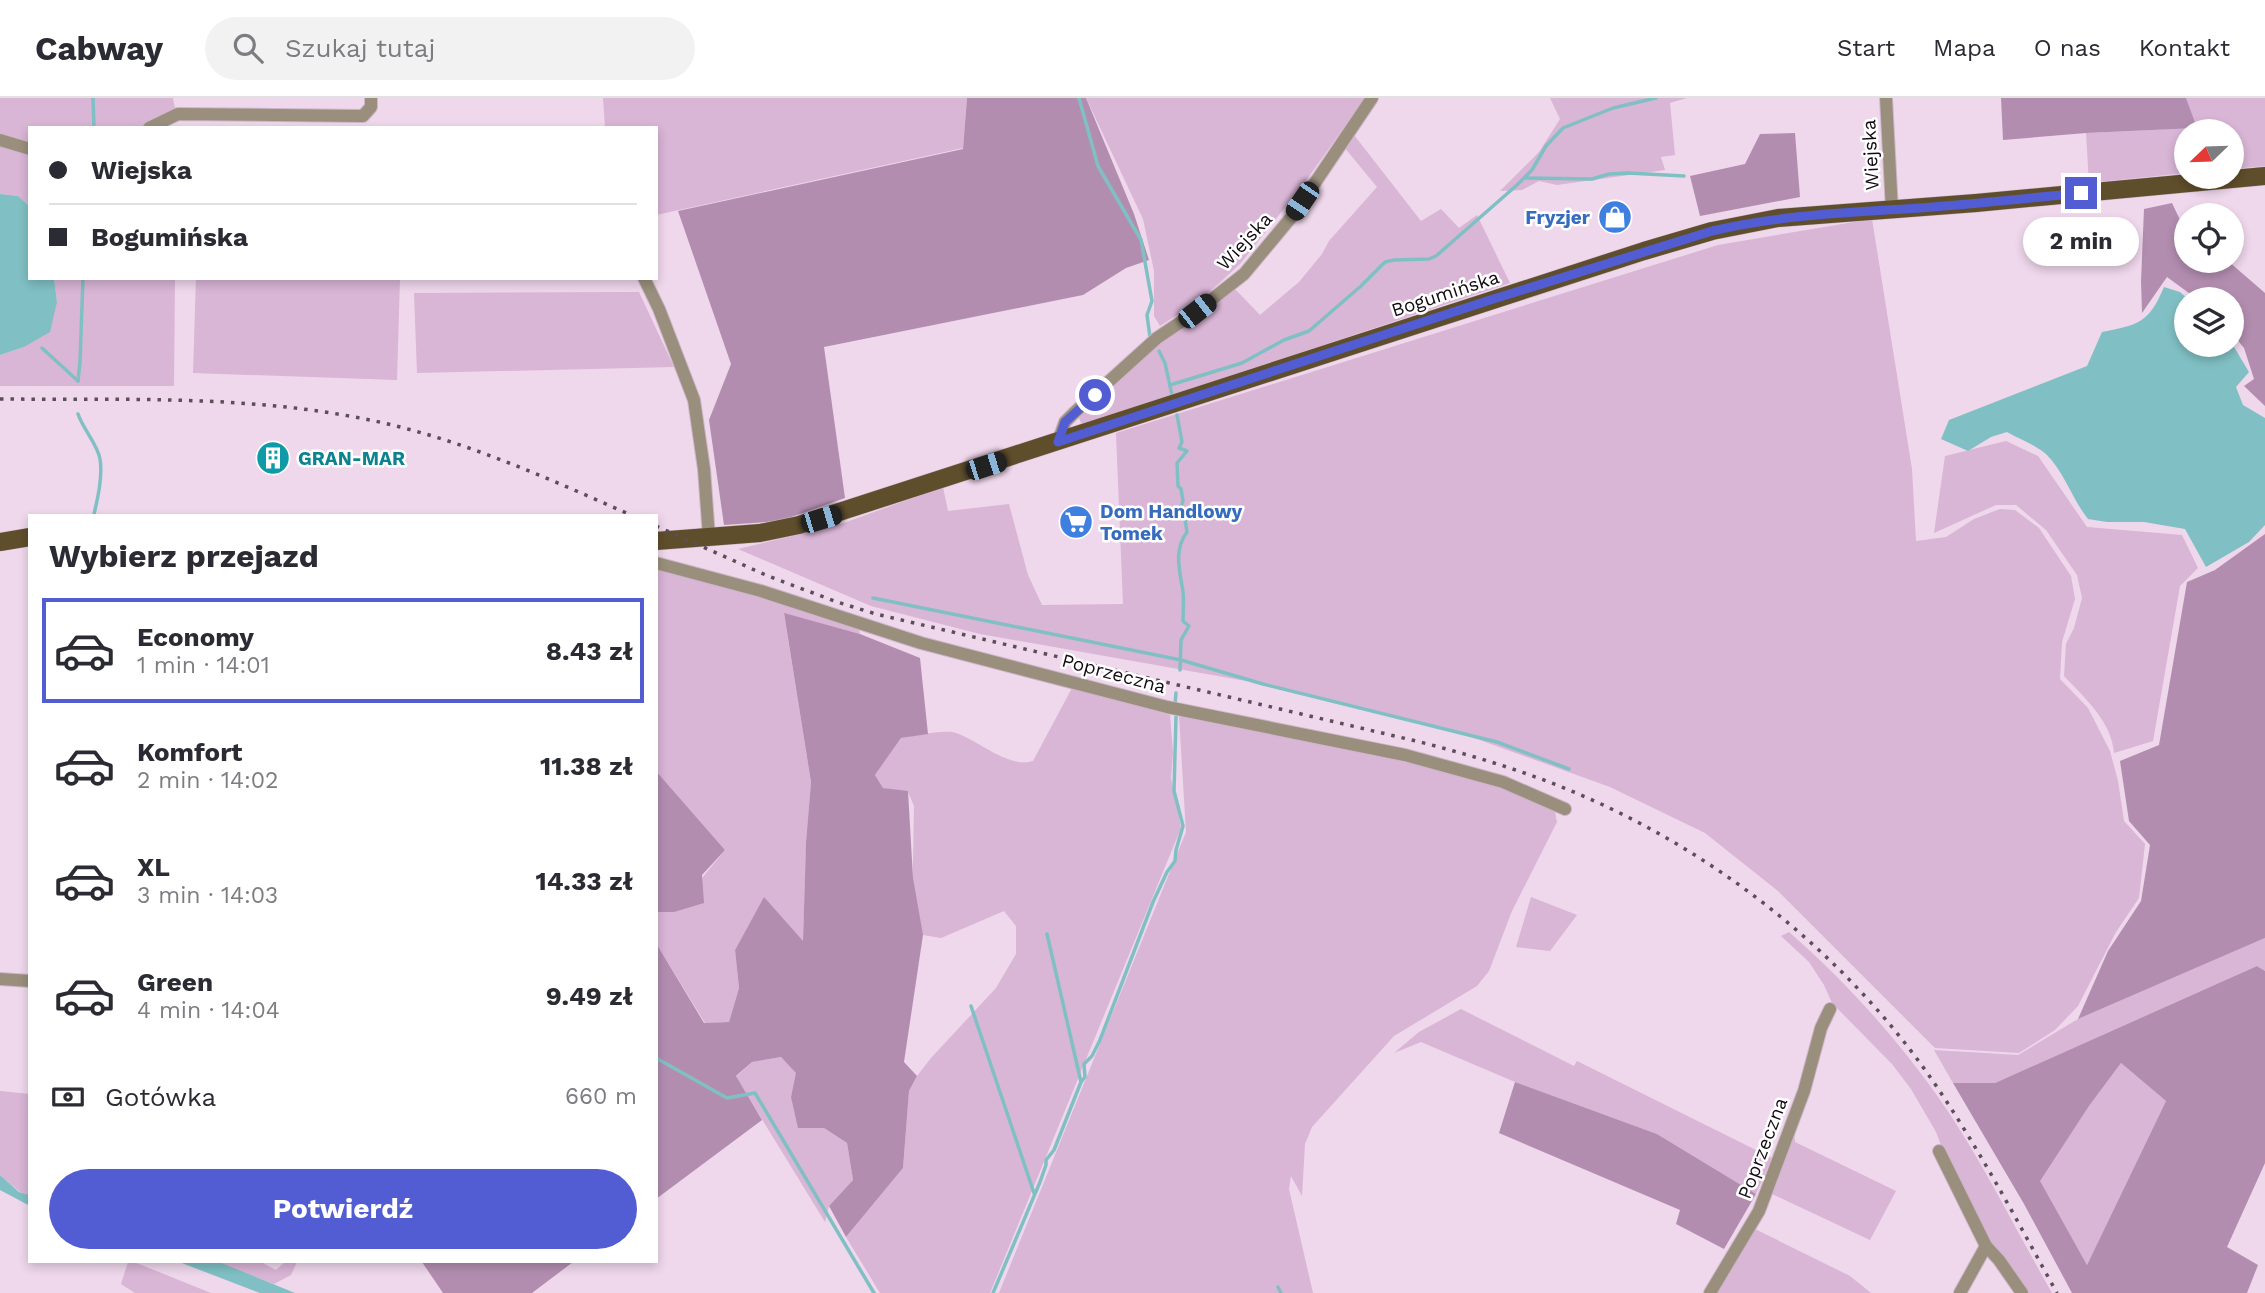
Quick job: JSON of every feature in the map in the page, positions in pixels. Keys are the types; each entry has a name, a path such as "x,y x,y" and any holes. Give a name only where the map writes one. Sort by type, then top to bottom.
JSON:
{"main road":[{"name":"Bogumińska","path":"658,541 760,533 799,525 1487,301 1712,231 1778,218 2265,176"},
{"path":"0,541 28,537"}],"street":[{"path":"153,126 178,114 363,116 371,107 371,98"},
{"name":"Wiejska","path":"1058,442 1065,422 1157,338 1244,274 1294,214 1372,98"},
{"name":"Wiejska","path":"1885,98 1892,210"},
{"path":"0,140 28,148"},
{"path":"645,280 694,400 704,469 709,537"},
{"name":"Poprzeczna","path":"658,564 761,591 921,643 1167,707 1405,755 1503,782 1565,808"},
{"path":"0,979 28,981"},
{"name":"Poprzeczna","path":"1710,1293 1759,1211 1804,1091 1821,1028 1830,1009"},
{"path":"1939,1151 1986,1246 2022,1293"},
{"path":"1960,1293 1986,1246"}],"shaded area":[{"path":"0,98 173,98 175,109 143,126 28,126 28,142 0,134"},
{"path":"603,98 967,98 963,148 658,215 658,126 605,126"},
{"path":"967,98 1086,98 1134,214 1149,260 1126,268 1083,295 824,347 845,498 780,521 724,525 709,420 731,364 678,211 963,149"},
{"path":"1086,98 1365,98 1305,182 1240,264 1202,299 1160,326 1154,316 1154,271 1143,219"},
{"path":"1550,98 1687,98 1670,103 1675,155 1661,157 1665,170 1557,185 1539,181 1522,190 1500,191 1539,152 1560,119"},
{"path":"2001,98 2186,98 2194,119 2174,119 2174,129 2003,140"},
{"path":"2186,98 2265,98 2265,166 2244,168 2244,119 2193,119"},
{"path":"2174,129 2174,174 2089,183 2086,133"},
{"path":"1795,133 1800,197 1700,216 1690,176 1745,164 1760,134"},
{"path":"1354,135 1421,221 1441,209 1459,228 1477,215 1510,283 1082,425 1079,418 1114,381 1193,317 1234,288 1260,315 1299,282 1329,241 1377,187 1344,147"},
{"path":"0,144 28,152 28,205 18,196 0,194"},
{"path":"0,194 18,196 28,205 28,280 54,280 57,302 50,332 24,347 0,355"},
{"path":"2172,203 2174,207 2174,273 2242,273 2265,293 2265,406 2244,386 2254,379 2244,348 2244,287 2181,287 2167,277 2142,313 2144,209"},
{"path":"1872,219 1912,469 1916,541 1946,537 1974,519 2000,509 2015,510 2039,528 2071,576 2075,599 2062,642 2060,679 2088,708 2110,751 2124,821 2145,844 2139,898 2116,932 2078,1006 2055,1030 2019,1053 1935,1048 1778,891 1705,833 1610,787 1455,731 1246,681 980,634 871,606 738,549 841,524 943,487 948,511 1009,504 1028,575 1042,605 1123,604 1116,433 1718,245"},
{"path":"54,280 175,280 174,386 0,386 0,355 24,347 57,302"},
{"path":"196,280 400,280 397,380 193,373"},
{"path":"2164,287 2174,290 2174,357 2240,357 2249,372 2236,387 2243,405 2265,418 2265,525 2249,542 2206,567 2185,529 2144,522 2088,519 2046,454 2007,432 1991,437 1968,451 1941,439 1949,420 2087,366 2102,332 2141,320 2159,299"},
{"path":"639,292 674,367 417,373 414,293"},
{"path":"2006,441 2038,456 2087,527 2182,535 2198,568 2180,586 2153,741 2114,753 2103,721 2064,676 2066,644 2074,628 2082,598 2077,575 2046,530 2016,505 1996,505 1934,533 1945,456"},
{"path":"2265,534 2265,938 2078,1019 2108,951 2141,901 2150,845 2129,821 2120,761 2159,745 2187,582 2215,570"},
{"path":"658,570 751,594 859,629 860,634 784,614 811,782 803,943 764,898 735,950 739,988 729,1022 705,1023 658,946 658,912 674,912 725,850 658,773"},
{"path":"784,613 860,634 920,658 928,734 901,738 875,775 883,788 908,791 913,878 923,935 904,1062 917,1076 909,1091 903,1168 846,1237 829,1206 853,1180 847,1143 824,1128 798,1128 791,1097 796,1073 781,1057 752,1062 736,1076 762,1120 658,1198 658,946 704,1023 729,1022 739,988 735,950 764,897 803,941 811,782"},
{"path":"1072,688 1170,715 1173,753 1171,778 1181,828 990,1293 880,1293 846,1237 903,1168 909,1091 931,1058 996,988 1016,954 1016,926 1004,911 941,938 923,935 912,920 914,806 908,792 883,788 875,775 901,738 937,732 956,733 1004,758 1033,761"},
{"path":"1179,716 1380,755 1486,781 1554,808 1557,822 1512,911 1489,971 1477,986 1394,1036 1312,1127 1305,1144 1302,1196 1291,1176 1289,1189 1313,1293 999,1293 1186,832"},
{"path":"658,773 725,850 702,875 704,903 674,912 658,912"},
{"path":"1531,897 1577,915 1550,951 1516,947"},
{"path":"1789,932 1867,1008 1936,1094 1982,1167 2052,1293 2027,1293 1990,1245 1949,1166 1936,1132 1911,1089 1892,1064 1832,1003 1809,962 1781,936"},
{"path":"2265,938 2265,971 2257,966 1995,1083 1953,1083 1934,1050 2018,1055 2078,1019"},
{"path":"2257,966 2265,971 2265,1163 2227,1247 2258,1265 2247,1293 2072,1293 2024,1204 1953,1083 1995,1083","holes":["2121,1063 2166,1101 2087,1265 2040,1181"]},
{"path":"1461,1009 1574,1066 1577,1061 1772,1158 1756,1194 1657,1134 1515,1082 1421,1042 1394,1053 1419,1032"},
{"path":"781,1057 797,1073 791,1097 824,1128 847,1143 853,1180 829,1206 825,1222 736,1077 752,1062"},
{"path":"2121,1063 2166,1101 2087,1265 2039,1181"},
{"path":"1515,1082 1657,1134 1756,1194 1724,1249 1676,1224 1680,1210 1499,1133"},
{"path":"0,1091 28,1094 28,1194 20,1192 0,1175"},
{"path":"1794,1129 1795,1142 1896,1191 1870,1240 1772,1194"},
{"path":"0,1175 19,1192 28,1194 28,1205 0,1190"},
{"path":"1755,1229 1850,1276 1871,1293 1715,1293"},
{"path":"128,1263 136,1263 211,1293 135,1293 121,1284"},
{"path":"182,1263 221,1263 295,1293 260,1293"},
{"path":"218,1263 263,1263 276,1270 284,1263 297,1263 291,1275 274,1284"},
{"path":"423,1263 572,1263 532,1293 443,1293"}],"waterway":[{"path":"93,98 94,126"},
{"path":"1079,98 1098,166 1141,240 1152,301 1147,315 1150,337"},
{"path":"1170,385 1242,363 1284,340 1309,331 1385,262 1429,259 1436,256 1532,170 1546,146 1563,128 1613,108 1656,98"},
{"path":"1526,178 1592,179 1609,174 1628,173 1684,176"},
{"path":"78,381 83,280"},
{"path":"42,348 78,381"},
{"path":"1159,351 1165,363 1172,395"},
{"path":"78,414 100,459 100,480 94,514"},
{"path":"1177,415 1182,442 1179,448 1187,451 1177,463 1178,486 1183,501 1180,510 1184,513 1187,532 1180,546 1179,569 1183,621 1189,626 1181,640 1180,670"},
{"path":"873,598 1181,660 1263,684 1497,742 1569,769"},
{"path":"1175,704 1176,693"},
{"path":"993,1293 1040,1182 1046,1160 1054,1150 1085,1077 1084,1064 1092,1056 1100,1040 1153,902 1175,861 1183,826 1174,791 1176,717"},
{"path":"1047,934 1081,1082"},
{"path":"971,1006 1034,1193"},
{"path":"658,1059 727,1098 755,1093 874,1293"},
{"path":"1278,1287 1281,1293"}],"railway":[{"path":"0,399 225,402 270,405 360,418 430,435 465,447 628,514"},
{"path":"658,527 768,576 876,614 1440,747 1556,785 1649,828 1740,885 1782,918 1823,953 1896,1032 1963,1127 2057,1293"}],"place":[{"name":"Fryzjer","path":"1615,217"},
{"name":"GRAN-MAR","path":"273,458"},
{"name":"Dom Handlowy Tomek","path":"1076,522"}],"route":[{"path":"1095,395 1065,422 1058,442 1487,301 1712,231 1778,218 1824,213 2081,193"}]}
